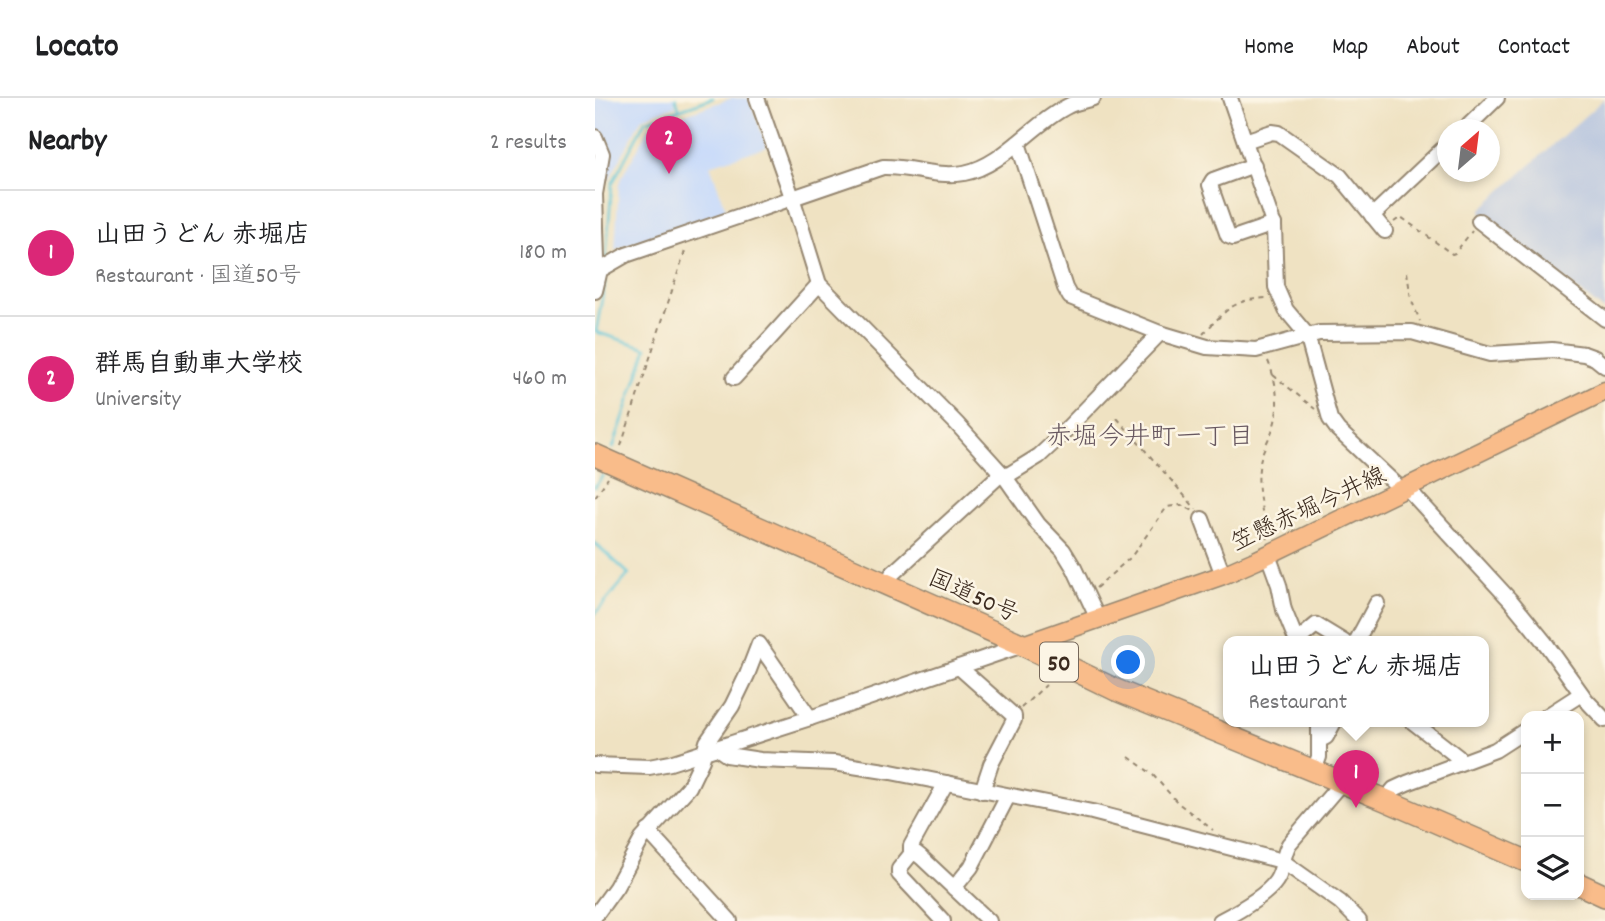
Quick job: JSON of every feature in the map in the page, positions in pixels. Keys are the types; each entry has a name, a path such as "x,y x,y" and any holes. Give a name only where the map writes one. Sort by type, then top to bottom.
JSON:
{"highway":[{"name":"国道50号","path":"595,455 1023,645 1178,717 1342,782 1521,859"},
{"path":"1584,886 1605,896"}],"main road":[{"name":"笠懸赤堀今井線","path":"1023,645 1223,575 1605,391"}],"street":[{"path":"757,98 792,197 818,284 914,380 1003,475 1038,524 1063,550 1098,619"},
{"path":"600,270 638,250 883,167 962,174 983,166 1067,106 1093,98"},
{"path":"1230,98 1274,225 1276,287 1279,298 1307,335 1330,419 1338,430 1405,489 1511,601 1554,654 1581,694 1602,712"},
{"path":"1475,119 1497,98"},
{"path":"1245,141 1272,132 1279,133 1340,176 1385,231"},
{"path":"595,137 602,154 595,194 597,260 600,270 595,291"},
{"path":"1018,142 1070,297 1160,333 1195,344 1244,350 1262,349 1319,333 1423,334 1490,354 1552,350 1584,354 1605,366"},
{"path":"1372,216 1437,154"},
{"path":"1254,166 1213,180 1210,185 1229,236 1233,238 1274,225"},
{"path":"1479,221 1605,319"},
{"path":"734,379 818,284"},
{"path":"886,585 892,574 1003,475 1039,456 1160,333"},
{"path":"1202,519 1223,575"},
{"path":"1270,554 1284,610 1295,636"},
{"path":"1359,636 1377,603"},
{"path":"1303,636 1316,625 1334,636"},
{"path":"595,916 615,887 634,850 648,831 689,788 711,750 712,734 732,706 759,643 810,718"},
{"path":"595,765 649,766 670,763 1023,645"},
{"path":"959,667 1014,716 991,764 982,791"},
{"path":"1556,711 1581,694"},
{"path":"1314,771 1319,757 1319,727"},
{"path":"1320,740 1326,737 1331,727"},
{"path":"1419,727 1458,757 1460,762"},
{"path":"1385,800 1394,789 1496,750 1521,733"},
{"path":"711,750 760,760 834,763 946,783 1092,812 1282,861 1348,908 1359,921"},
{"path":"1220,921 1276,883 1289,844 1342,782"},
{"path":"943,921 899,874 899,869 911,854 911,846 946,783"},
{"path":"954,888 971,867 1008,796"},
{"path":"648,831 730,921"},
{"path":"911,854 916,853 921,857 989,921"}],"path":[{"path":"1385,231 1401,217 1452,254 1479,221"},
{"path":"621,446 687,246 688,234"},
{"path":"1407,272 1411,299 1423,334"},
{"path":"1195,344 1231,305 1242,300 1279,298"},
{"path":"1262,349 1273,375 1278,402 1277,415 1260,461 1259,485 1270,554"},
{"path":"1273,375 1330,419"},
{"path":"1117,418 1202,519"},
{"path":"595,497 608,477"},
{"path":"1087,594 1131,557 1167,506 1181,505 1193,510 1202,519"},
{"path":"1014,716 1046,685"},
{"path":"1129,757 1152,774 1178,803 1211,828 1216,835 1216,844"}],"shaded area":[{"path":"595,98 674,98 676,106 642,118 609,180 601,178 595,130"},
{"path":"732,98 749,98 767,147 710,165 727,212 696,223 696,226 673,233 671,231 652,237 652,240 615,250 619,183 650,126"},
{"path":"1605,98 1605,311 1481,216 1481,209"}],"waterway":[{"path":"676,98 679,108"},
{"path":"606,259 612,184 645,121 713,98"},
{"path":"605,282 596,332 647,348 613,448"},
{"path":"595,487 603,475"},
{"path":"595,543 629,574 595,614"}],"place":[{"name":"群馬自動車大学校","path":"669,174"},
{"name":"山田うどん 赤堀店","path":"1356,808"}],"district":[{"name":"赤堀今井町一丁目","path":"1150,435"}]}
